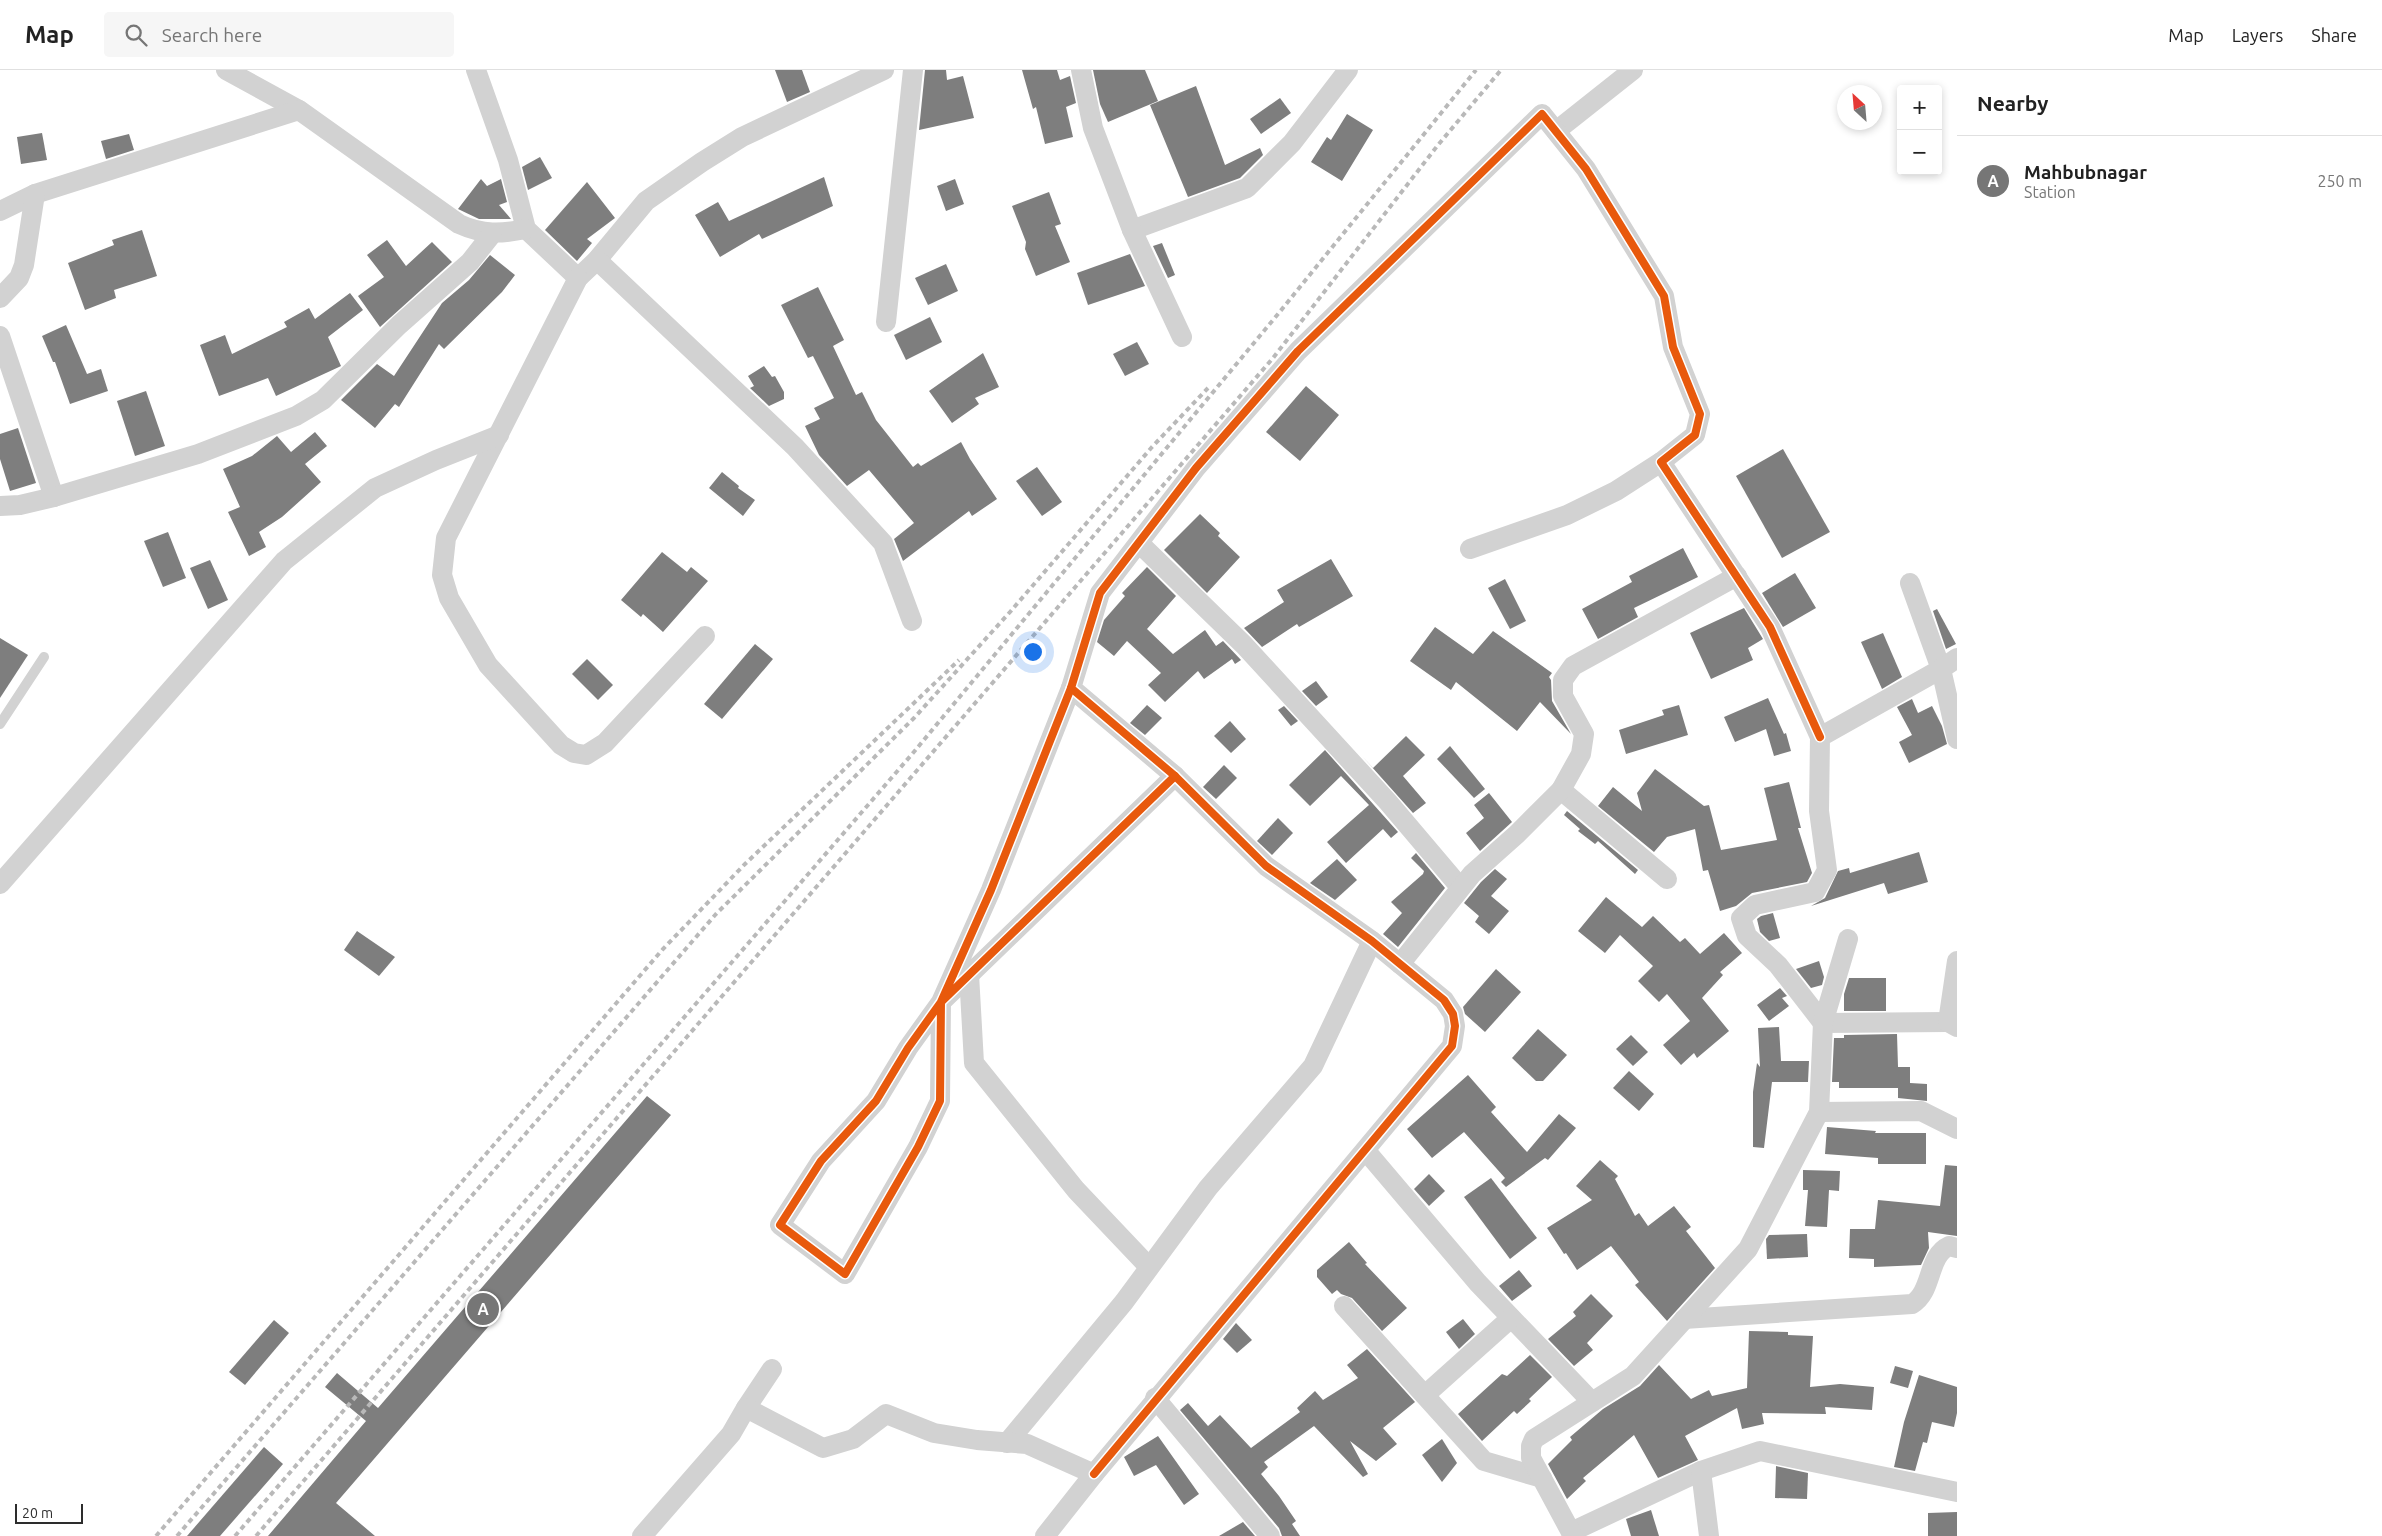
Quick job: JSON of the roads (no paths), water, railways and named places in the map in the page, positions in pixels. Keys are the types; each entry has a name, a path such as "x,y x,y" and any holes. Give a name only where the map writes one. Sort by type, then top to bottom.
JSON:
{"street":[{"path":"226,70 299,110 459,224 474,231 492,234 526,229"},
{"path":"476,70 508,160 526,229 578,278"},
{"path":"705,636 605,743 586,755 574,753 561,745 488,664 449,598 442,575 446,538 578,278 596,260 646,201 742,137 884,70"},
{"path":"886,322 913,70"},
{"path":"1080,70 1093,128 1132,230 1182,337"},
{"path":"1132,230 1246,188 1292,143 1348,70"},
{"path":"1556,131 1632,70"},
{"path":"0,211 35,194 299,110"},
{"path":"1175,776 941,1002 908,1048 876,1101 821,1162 780,1225 845,1274 918,1147 940,1101 941,1002 991,890 1071,688 1100,593 1196,468 1298,351 1542,114 1586,168 1664,296 1674,347 1700,414 1695,435 1661,462 1616,491 1567,515 1470,549"},
{"path":"0,298 19,278 24,265 35,194"},
{"path":"0,506 20,505 54,497 198,454 296,416 323,400 399,326 470,262 492,234"},
{"path":"596,260 795,447 883,543 912,621"},
{"path":"0,336 54,497"},
{"path":"0,884 284,561 376,488 436,460 499,435"},
{"path":"1661,462 1697,520 1738,576 1770,627 1820,737 1819,812 1827,870 1821,884 1815,892 1755,905 1741,918 1747,936 1778,964 1823,1023"},
{"path":"1139,543 1244,645 1388,802 1460,887"},
{"path":"1400,964 1460,887 1561,790 1581,754 1584,734 1564,696 1563,680 1573,666 1738,576"},
{"path":"1910,583 1949,663 1957,739"},
{"path":"1820,737 1949,663"},
{"path":"1045,1536 1155,1398 1366,1151 1452,1046 1455,1026 1453,1014 1444,1000 1372,941 1266,866 1175,776 1071,688"},
{"path":"1561,790 1667,879"},
{"path":"1848,939 1823,1023 1819,1112 1748,1249 1633,1376 1534,1439 1531,1446 1531,1458 1572,1534 1700,1471 1760,1451 1957,1492"},
{"path":"1007,1443 1124,1302 1208,1188 1312,1066 1372,941"},
{"path":"1823,1023 1952,1024 1957,961"},
{"path":"969,974 974,1063 1076,1190 1149,1267"},
{"path":"1819,1112 1921,1111 1957,1129"},
{"path":"1366,1151 1478,1283 1592,1402"},
{"path":"1684,1319 1912,1304 1920,1299 1940,1253 1949,1246 1957,1248"},
{"path":"1344,1306 1484,1461 1542,1478"},
{"path":"1424,1395 1511,1318"},
{"path":"642,1536 731,1434 772,1369"},
{"path":"1155,1398 1270,1536"},
{"path":"746,1408 823,1448 853,1439 886,1414 934,1433 1027,1444 1094,1474"},
{"path":"1700,1471 1709,1536"}],"lane":[{"path":"0,724 44,657"}],"railway":[{"path":"235,1536 913,753 1278,314 1476,70"},
{"path":"256,1536 1273,358 1438,145 1501,70"},
{"path":"177,1536 716,914 914,718 1010,612 1152,447 1208,388"},
{"path":"156,1536 663,949 745,864 959,660"}],"place":[{"name":"Mahbubnagar","path":"483,1309"}]}
